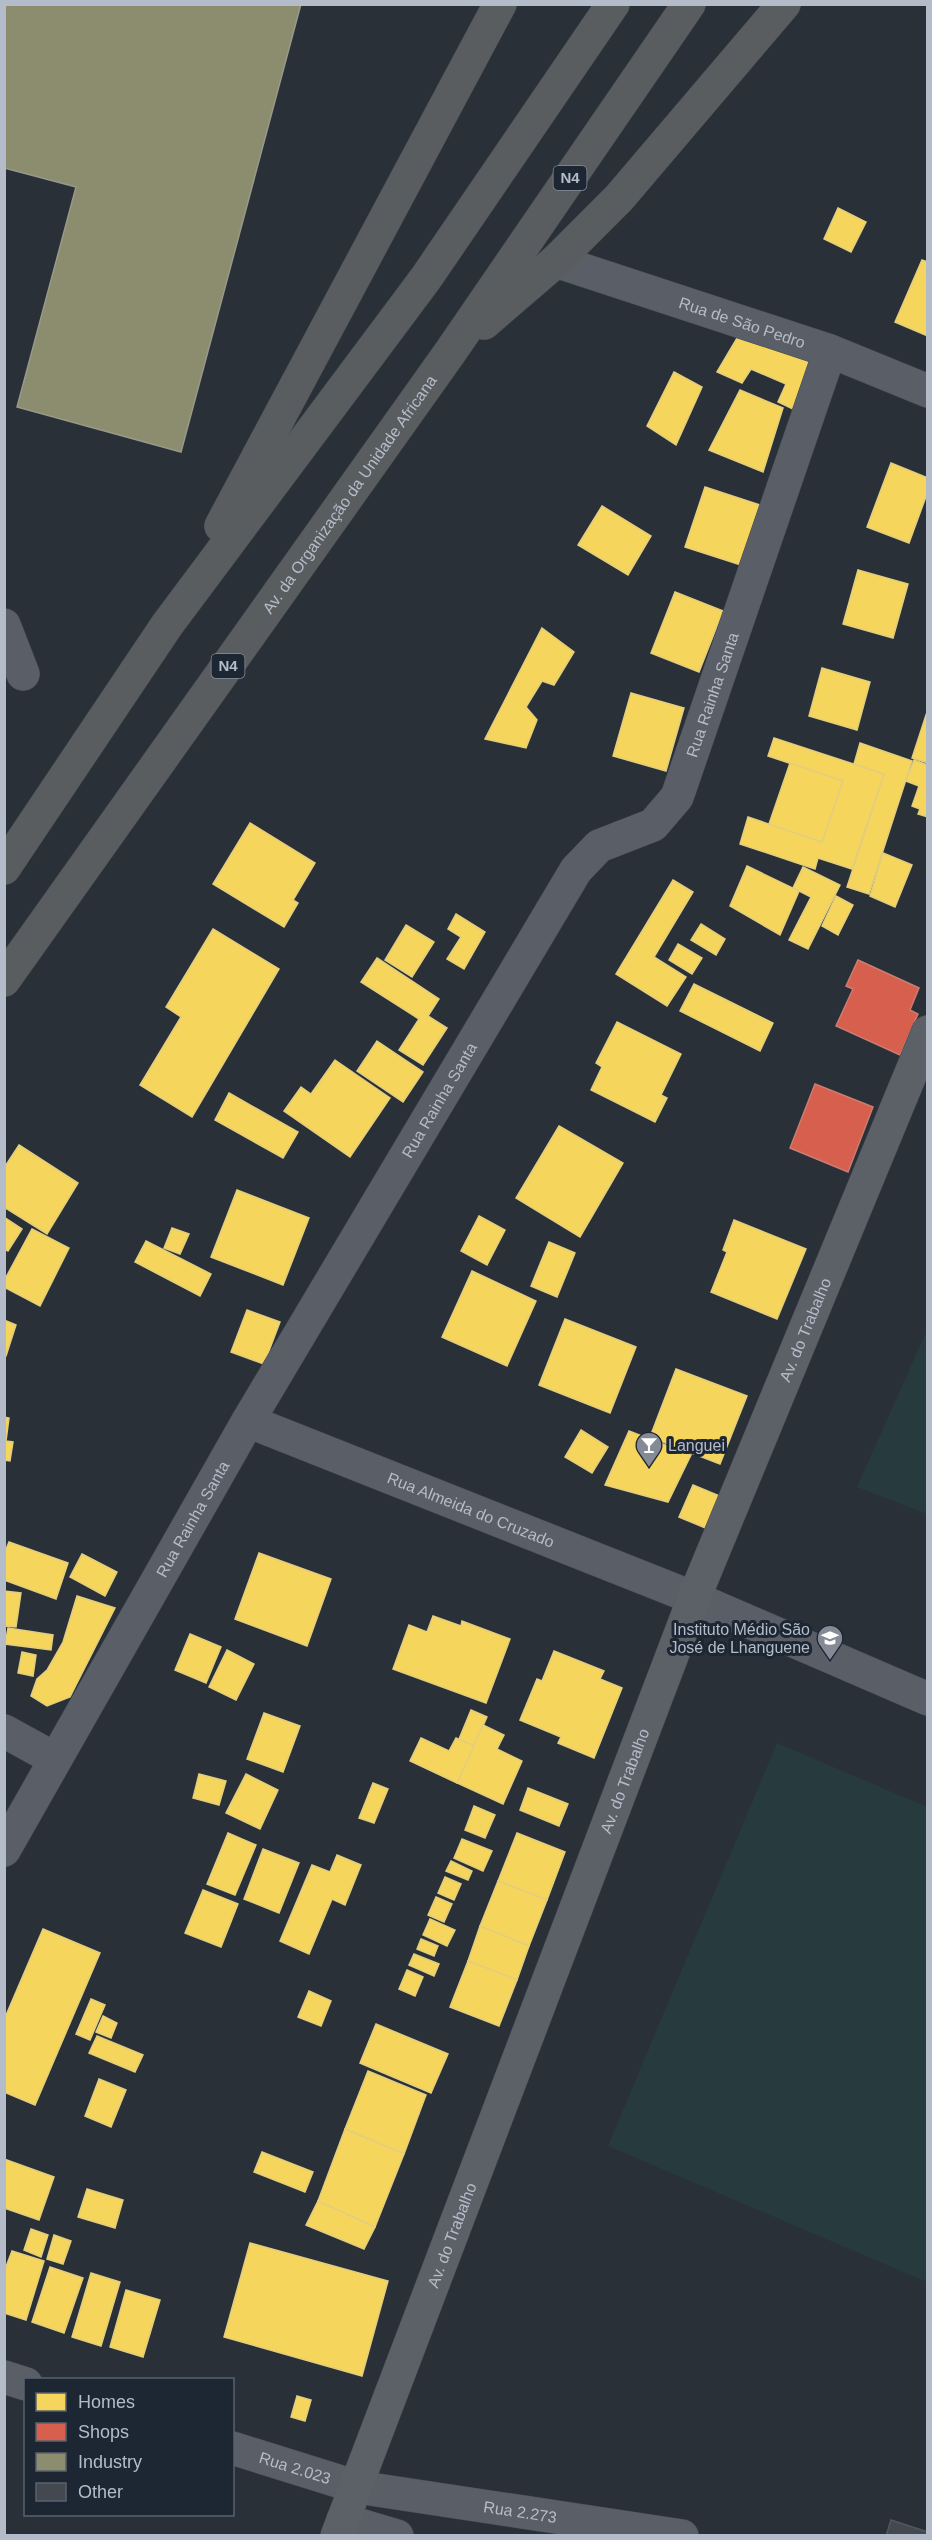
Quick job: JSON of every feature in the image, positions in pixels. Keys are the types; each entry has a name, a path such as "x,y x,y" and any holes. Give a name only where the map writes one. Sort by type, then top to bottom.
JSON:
{"highway":[{"path":"167,626 500,4"},
{"path":"4,868 167,626 426,278 613,4"},
{"name":"Av. da Organização da Unidade Africana","path":"4,980 451,351 689,4"},
{"path":"451,351 556,261 619,198 784,4"}],"main road":[{"name":"Av. do Trabalho","path":"340,2528 694,1598 927,1032"}],"street":[{"name":"Rua de São Pedro","path":"556,261 830,351 927,391"},
{"name":"Rua Rainha Santa","path":"4,1850 248,1422 576,870 599,846 653,825 677,797 830,351"},
{"path":"4,625 23,674"},
{"name":"Rua Almeida do Cruzado","path":"248,1422 694,1598 927,1699"},
{"path":"4,1731 55,1759"},
{"path":"4,2377 24,2383"},
{"name":"Rua 2.023","path":"234,2449 357,2487"},
{"name":"Rua 2.273","path":"357,2487 682,2535"},
{"path":"340,2528 397,2535"}],"green space":[{"path":"927,1330 927,1514 857,1487"},
{"path":"777,1743 927,1807 927,2282 608,2146"}],"building: Homes":[{"path":"838,208 866,222 851,252 824,239"},
{"path":"922,260 928,262 928,336 895,322"},
{"path":"743,328 815,361 795,410 778,402 786,384 751,369 742,383 717,372"},
{"path":"674,372 702,387 676,445 647,426"},
{"path":"740,390 783,408 763,472 709,450"},
{"path":"891,463 928,478 928,491 909,543 867,527"},
{"path":"705,487 760,505 741,565 685,547"},
{"path":"602,506 651,536 628,575 578,545"},
{"path":"858,570 908,584 893,638 843,624"},
{"path":"675,592 723,611 699,672 651,653"},
{"path":"542,628 574,652 554,685 542,681 526,707 537,720 526,748 485,739"},
{"path":"822,668 870,682 857,730 809,716"},
{"path":"631,693 684,708 666,771 613,756"},
{"path":"928,709 928,763 912,758"},
{"path":"774,738 884,774 852,869 818,858 815,869 740,844 748,817 822,842 843,781 768,756"},
{"path":"860,743 912,761 869,894 847,887 884,774 854,764"},
{"path":"914,760 928,765 928,817 918,814 920,809 912,806 919,786 906,781"},
{"path":"790,763 843,781 822,842 769,824"},
{"path":"250,823 315,863 293,900 298,903 284,927 213,884"},
{"path":"883,853 912,865 895,907 870,896"},
{"path":"747,866 799,891 780,935 730,906"},
{"path":"803,867 840,885 808,949 789,940 811,897 793,888"},
{"path":"673,880 693,892 654,957 686,977 667,1006 616,974"},
{"path":"836,896 853,905 838,935 822,926"},
{"path":"456,914 485,932 464,969 447,959 461,937 448,929"},
{"path":"701,924 725,939 716,955 691,940"},
{"path":"406,925 434,942 412,977 385,960"},
{"path":"213,929 279,969 192,1117 140,1085 181,1017 166,1007"},
{"path":"678,944 702,958 692,974 669,960"},
{"path":"377,958 439,999 428,1016 447,1028 423,1065 399,1050 419,1019 361,982"},
{"path":"694,984 773,1023 760,1051 680,1011"},
{"path":"617,1022 681,1054 661,1095 667,1098 655,1122 591,1090 602,1067 596,1063"},
{"path":"377,1041 423,1072 403,1102 357,1071"},
{"path":"335,1060 390,1098 350,1157 284,1111 301,1087 311,1094"},
{"path":"229,1093 298,1132 283,1158 215,1120"},
{"path":"559,1126 623,1163 580,1237 516,1198"},
{"path":"19,1145 78,1183 47,1234 4,1207 4,1168"},
{"path":"237,1190 309,1218 283,1285 211,1257"},
{"path":"479,1216 505,1230 487,1265 461,1251"},
{"path":"4,1217 22,1229 8,1251 4,1249"},
{"path":"734,1220 806,1249 777,1319 711,1292 727,1252 723,1250"},
{"path":"172,1228 189,1234 180,1254 164,1248"},
{"path":"32,1229 69,1248 40,1306 4,1287 4,1281"},
{"path":"146,1241 211,1274 200,1296 135,1262"},
{"path":"549,1242 575,1253 557,1297 531,1286"},
{"path":"472,1271 536,1301 507,1366 442,1337"},
{"path":"247,1310 280,1322 264,1364 231,1352"},
{"path":"565,1319 636,1347 610,1413 539,1385"},
{"path":"4,1320 16,1325 6,1356 4,1356"},
{"path":"676,1369 747,1396 720,1464 650,1437"},
{"path":"4,1417 9,1418 6,1441 13,1442 10,1461 4,1460"},
{"path":"581,1430 608,1447 592,1473 565,1457"},
{"path":"629,1431 691,1455 668,1502 605,1485"},
{"path":"693,1485 729,1500 715,1532 679,1517"},
{"path":"9,1542 68,1563 56,1599 4,1580 4,1554"},
{"path":"259,1553 331,1579 307,1646 235,1619"},
{"path":"82,1554 117,1572 105,1596 70,1577"},
{"path":"4,1591 21,1593 16,1627 4,1626"},
{"path":"77,1596 115,1608 70,1697 47,1706 31,1696 37,1679 47,1670 63,1642"},
{"path":"433,1616 461,1626 462,1621 510,1639 486,1703 393,1669 409,1625 427,1632"},
{"path":"8,1628 53,1635 51,1650 5,1644"},
{"path":"190,1634 221,1647 206,1683 175,1670"},
{"path":"227,1650 254,1664 236,1700 209,1687"},
{"path":"554,1651 604,1671 600,1679 622,1688 594,1758 558,1743 561,1737 520,1720 537,1679 542,1681"},
{"path":"22,1652 36,1655 33,1676 18,1673"},
{"path":"471,1710 487,1717 474,1746 459,1739"},
{"path":"264,1713 300,1726 283,1772 247,1759"},
{"path":"483,1725 504,1735 497,1749 522,1761 503,1804 457,1783"},
{"path":"421,1738 449,1751 456,1738 474,1746 457,1783 410,1761"},
{"path":"199,1774 226,1781 219,1805 193,1798"},
{"path":"246,1774 278,1790 260,1829 226,1813"},
{"path":"373,1783 388,1789 374,1823 359,1818"},
{"path":"528,1788 568,1804 559,1826 520,1810"},
{"path":"474,1806 495,1815 485,1838 465,1830"},
{"path":"228,1833 256,1845 235,1895 207,1884"},
{"path":"517,1833 565,1852 547,1900 498,1881"},
{"path":"462,1839 492,1851 483,1871 454,1858"},
{"path":"263,1849 299,1863 279,1913 244,1899"},
{"path":"337,1855 361,1865 345,1905 332,1899 309,1954 280,1941 312,1865 330,1872"},
{"path":"451,1861 472,1871 468,1880 446,1871"},
{"path":"445,1877 461,1884 454,1900 438,1893"},
{"path":"498,1881 547,1900 529,1946 480,1926"},
{"path":"203,1890 238,1904 221,1947 185,1933"},
{"path":"436,1897 452,1904 444,1922 428,1915"},
{"path":"430,1919 455,1930 447,1946 423,1935"},
{"path":"480,1926 529,1946 517,1980 468,1961"},
{"path":"43,1929 100,1953 35,2105 4,2092 4,2020"},
{"path":"421,1939 438,1946 434,1956 417,1949"},
{"path":"414,1954 439,1964 434,1976 409,1965"},
{"path":"468,1961 517,1980 499,2026 450,2007"},
{"path":"407,1970 423,1977 415,1996 399,1989"},
{"path":"309,1991 331,2001 321,2026 298,2017"},
{"path":"91,1999 105,2005 90,2040 76,2034"},
{"path":"103,2016 117,2023 111,2038 96,2032"},
{"path":"376,2024 448,2054 431,2093 360,2063"},
{"path":"97,2036 143,2055 135,2072 89,2053"},
{"path":"368,2071 426,2095 404,2154 345,2129"},
{"path":"99,2079 126,2090 111,2127 85,2116"},
{"path":"345,2129 404,2154 375,2227 318,2201"},
{"path":"262,2152 313,2172 305,2192 254,2172"},
{"path":"4,2159 54,2177 39,2220 4,2208"},
{"path":"87,2189 123,2200 115,2228 78,2217"},
{"path":"318,2201 375,2227 364,2249 306,2225"},
{"path":"31,2229 48,2235 41,2257 24,2250"},
{"path":"54,2235 71,2241 63,2264 47,2259"},
{"path":"250,2243 388,2281 362,2376 224,2337"},
{"path":"12,2251 44,2261 26,2320 4,2313 4,2272"},
{"path":"50,2267 83,2278 64,2333 32,2322"},
{"path":"91,2273 120,2282 101,2346 72,2337"},
{"path":"126,2290 160,2300 143,2357 110,2347"},
{"path":"297,2396 311,2400 305,2421 291,2417"}],"building: Shops":[{"path":"858,960 919,988 910,1010 918,1014 900,1055 836,1026 853,989 846,986"},
{"path":"815,1084 873,1107 848,1172 790,1148"}],"building: Industry":[{"path":"4,4 301,4 181,452 17,407 76,187 4,168"}],"building: Other":[{"path":"891,2520 928,2532 928,2536 886,2536"}],"place":[{"name":"Languei","path":"649,1468"},
{"name":"Instituto Médio São José de Lhanguene","path":"830,1661"}]}
